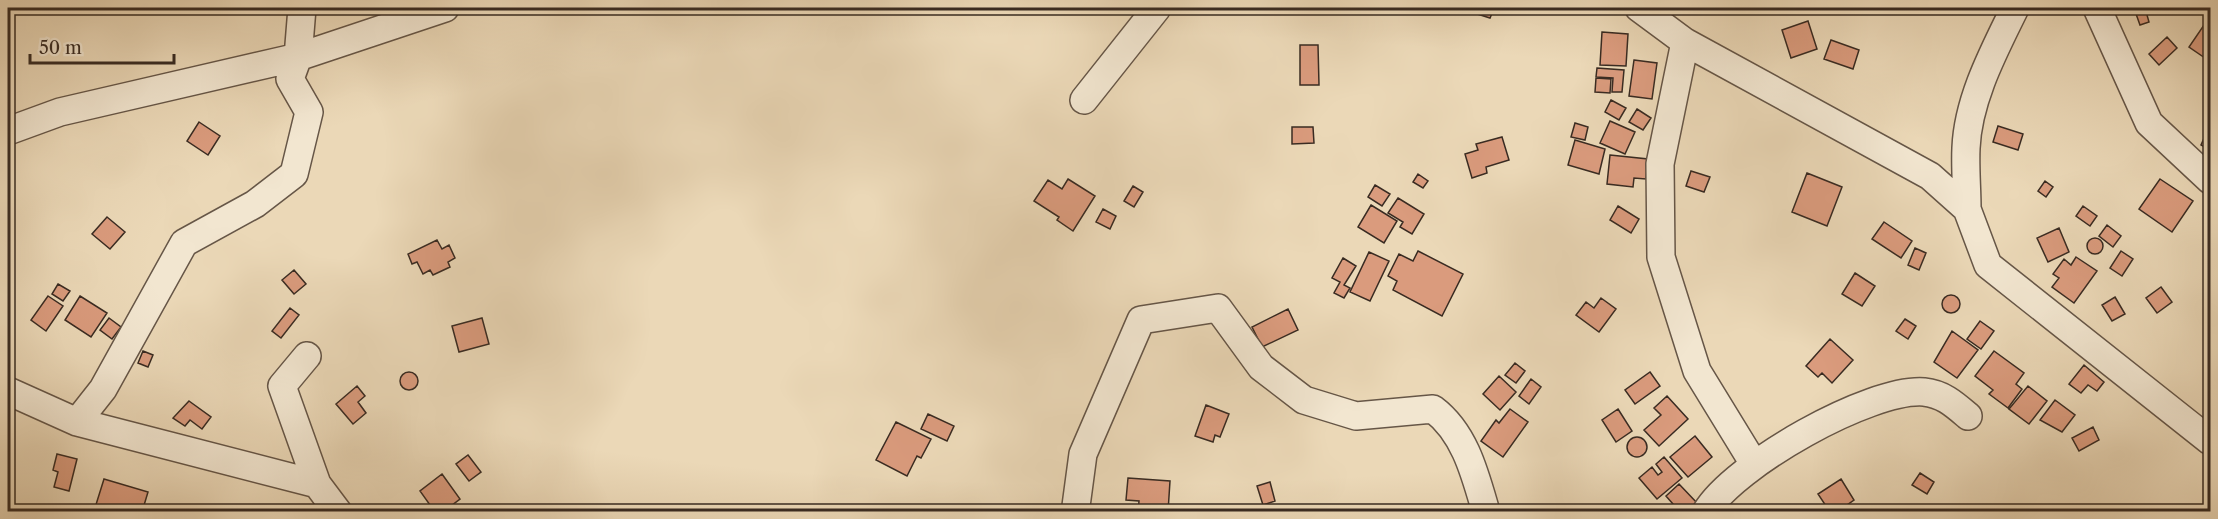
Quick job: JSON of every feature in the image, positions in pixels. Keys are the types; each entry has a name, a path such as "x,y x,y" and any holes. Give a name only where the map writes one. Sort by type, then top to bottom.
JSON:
{"street":[{"path":"77,422 103,389 184,243 255,204 294,174 309,112 290,79 298,57 302,8"},
{"path":"8,132 60,112 298,57 445,8"},
{"path":"1084,100 1157,8"},
{"path":"1640,8 1686,42 1930,176 1967,209"},
{"path":"2015,8 1988,62 1973,109 1966,146 1967,209 1988,265 2211,441"},
{"path":"2097,8 2150,123 2211,180"},
{"path":"1686,42 1660,164 1661,257 1697,371 1754,464"},
{"path":"1077,512 1083,454 1141,320 1218,308 1261,367 1304,400 1356,416 1433,409 1449,421 1474,469 1486,512"},
{"path":"307,356 282,386 316,484 338,512"},
{"path":"8,392 77,422 316,484"},
{"path":"1706,512 1712,502 1741,473 1754,464 1860,407 1899,393 1925,393 1945,397 1968,416"}],"building":[{"path":"1475,8 1506,8 1504,14 1493,11 1490,18 1474,13"},
{"path":"2145,8 2149,22 2140,25 2135,11"},
{"path":"1808,21 1817,49 1791,58 1782,30"},
{"path":"2204,25 2210,29 2210,50 2205,58 2189,47"},
{"path":"1602,32 1628,34 1626,66 1600,65"},
{"path":"2167,37 2177,48 2159,65 2149,54"},
{"path":"1831,40 1859,50 1853,69 1824,59"},
{"path":"1300,45 1318,45 1319,85 1300,85"},
{"path":"1634,60 1657,63 1652,99 1629,96"},
{"path":"1597,68 1624,70 1622,92 1612,92 1613,78 1596,77"},
{"path":"1596,78 1611,79 1610,93 1595,92"},
{"path":"1611,100 1626,108 1619,120 1605,112"},
{"path":"1637,109 1651,118 1643,130 1629,122"},
{"path":"1610,121 1635,132 1625,154 1600,143"},
{"path":"199,122 220,136 208,155 187,141"},
{"path":"1575,123 1588,127 1585,140 1571,137"},
{"path":"2210,125 2210,150 2201,145"},
{"path":"1998,126 2023,134 2018,150 1993,142"},
{"path":"1292,127 1313,127 1314,143 1292,144"},
{"path":"1502,137 1509,160 1486,167 1487,173 1472,178 1465,154 1478,150 1476,144"},
{"path":"1575,140 1605,149 1599,174 1568,165"},
{"path":"1610,155 1648,159 1646,179 1634,178 1633,187 1607,184"},
{"path":"1691,171 1710,177 1704,192 1686,186"},
{"path":"1807,173 1842,187 1827,226 1792,212"},
{"path":"1418,174 1428,181 1423,188 1413,182"},
{"path":"1068,179 1095,196 1073,231 1057,220 1059,217 1034,201 1048,180 1062,189"},
{"path":"2160,179 2193,201 2172,232 2139,209"},
{"path":"2045,181 2053,187 2046,197 2038,191"},
{"path":"1375,185 1390,194 1382,206 1368,197"},
{"path":"1133,186 1143,192 1134,207 1124,201"},
{"path":"1398,198 1424,214 1412,234 1400,227 1403,222 1388,213"},
{"path":"1371,205 1397,221 1384,243 1358,227"},
{"path":"1618,206 1639,219 1631,233 1610,220"},
{"path":"2083,206 2097,216 2090,226 2076,216"},
{"path":"1103,209 1116,216 1110,229 1096,222"},
{"path":"107,217 125,232 110,249 92,234"},
{"path":"1884,222 1912,241 1901,258 1872,239"},
{"path":"2107,225 2121,236 2113,247 2099,236"},
{"path":"2059,228 2069,252 2048,262 2037,238"},
{"path":"2092,238 2098,238 2103,246 2101,252 2092,254 2087,249 2087,243"},
{"path":"437,240 442,249 449,245 455,258 448,262 450,267 433,275 430,270 423,274 417,262 412,264 408,254"},
{"path":"1915,248 1926,253 1919,270 1908,265"},
{"path":"1418,251 1463,274 1442,316 1393,290 1397,281 1388,276 1399,254 1413,261"},
{"path":"2121,251 2133,259 2122,276 2110,268"},
{"path":"1369,252 1389,261 1370,301 1350,292"},
{"path":"2076,257 2097,271 2074,303 2052,287 2059,278 2053,274 2064,259 2071,265"},
{"path":"1343,258 1356,266 1344,285 1350,288 1344,298 1334,293 1340,282 1332,278"},
{"path":"294,270 306,284 294,294 282,280"},
{"path":"1855,273 1875,286 1862,306 1842,294"},
{"path":"58,284 70,291 63,301 52,294"},
{"path":"2161,287 2172,302 2157,313 2146,298"},
{"path":"1951,295 1957,298 1960,304 1957,310 1951,313 1945,310 1942,304 1945,298"},
{"path":"48,296 63,306 46,331 31,320"},
{"path":"80,296 107,313 91,337 65,320"},
{"path":"2115,297 2125,314 2112,321 2102,305"},
{"path":"1601,298 1616,309 1599,332 1576,315 1586,302 1594,308"},
{"path":"290,308 299,315 281,338 272,331"},
{"path":"1288,309 1298,330 1262,347 1252,327"},
{"path":"109,318 121,327 112,339 100,330"},
{"path":"482,318 489,344 459,352 452,326"},
{"path":"1905,319 1916,326 1908,339 1896,331"},
{"path":"1980,321 1994,331 1981,349 1967,339"},
{"path":"1952,331 1978,350 1957,378 1934,362"},
{"path":"1830,339 1853,360 1832,383 1822,373 1818,377 1806,366"},
{"path":"143,351 153,355 148,367 138,363"},
{"path":"1994,351 2024,373 2016,384 2022,389 2008,408 1989,394 1993,390 1975,376"},
{"path":"1515,363 1525,371 1516,383 1505,375"},
{"path":"2084,365 2104,382 2097,391 2088,385 2081,393 2069,384"},
{"path":"409,372 415,375 418,381 415,387 409,390 403,387 400,381 403,375"},
{"path":"1650,372 1660,386 1635,404 1625,390"},
{"path":"1499,376 1516,392 1500,410 1483,394"},
{"path":"1531,379 1541,387 1529,404 1519,396"},
{"path":"357,386 365,396 358,402 366,413 353,424 336,404"},
{"path":"2028,386 2047,401 2029,424 2009,409"},
{"path":"1667,396 1688,419 1659,446 1644,430 1661,415 1654,408"},
{"path":"2055,400 2075,415 2062,432 2040,420"},
{"path":"189,401 211,417 202,429 190,420 185,426 173,418"},
{"path":"1206,405 1229,414 1220,437 1215,435 1213,442 1195,436"},
{"path":"1510,409 1528,422 1503,457 1481,441 1496,420 1499,423"},
{"path":"1618,409 1632,431 1616,442 1602,420"},
{"path":"928,414 954,426 947,441 921,429"},
{"path":"896,422 931,439 921,458 917,456 907,476 876,460"},
{"path":"2093,427 2099,440 2079,451 2072,438"},
{"path":"1695,436 1712,457 1688,477 1670,457"},
{"path":"1637,437 1644,440 1647,447 1644,454 1637,457 1630,454 1627,447 1630,440"},
{"path":"57,454 77,459 69,491 54,487 58,472 53,470"},
{"path":"468,455 481,472 469,481 456,464"},
{"path":"1664,457 1682,478 1657,499 1639,478 1652,467 1658,475 1662,472 1656,464"},
{"path":"1920,473 1934,482 1927,494 1912,485"},
{"path":"442,474 460,499 443,512 435,512 420,491"},
{"path":"1128,478 1170,481 1168,512 1138,512 1139,501 1126,500"},
{"path":"104,479 148,492 142,512 94,511"},
{"path":"1841,479 1854,500 1837,512 1830,512 1818,494"},
{"path":"1270,482 1275,501 1263,505 1257,486"},
{"path":"1679,484 1698,504 1690,512 1680,512 1666,496"}]}
